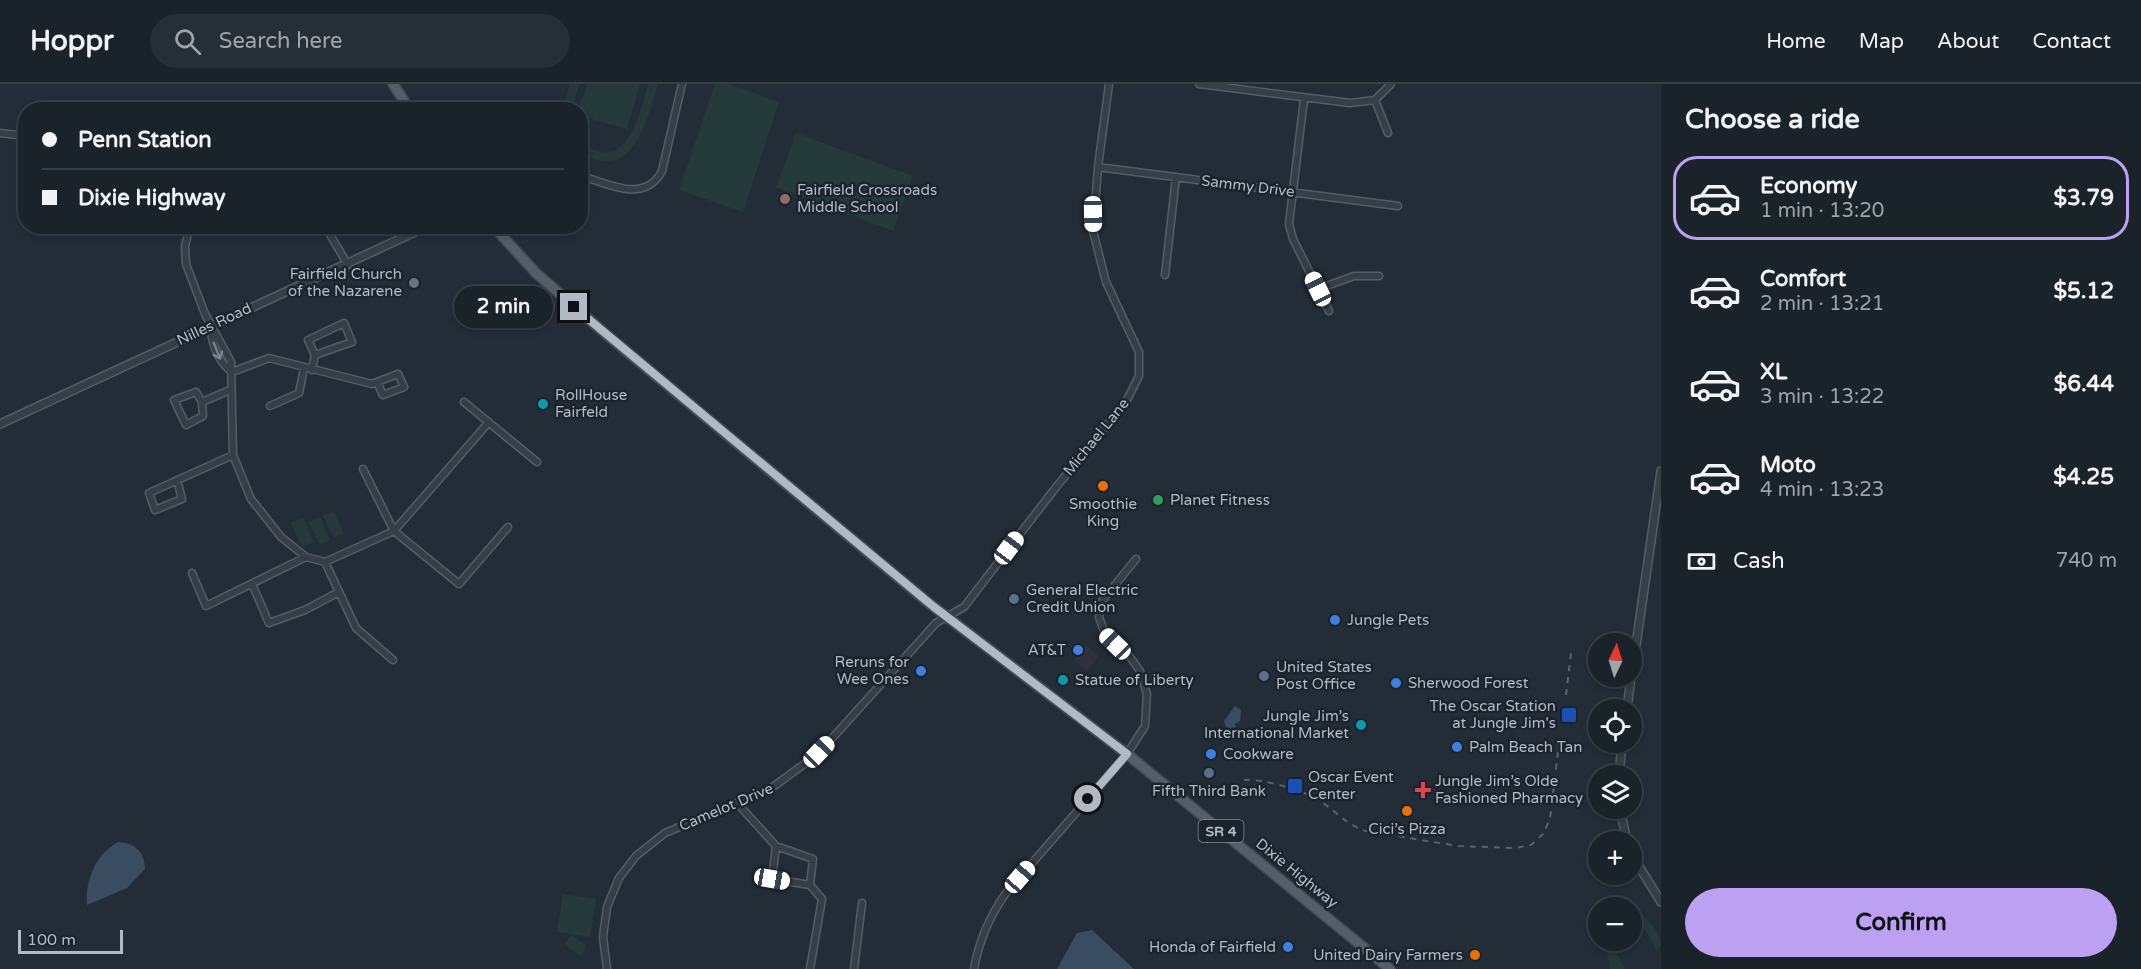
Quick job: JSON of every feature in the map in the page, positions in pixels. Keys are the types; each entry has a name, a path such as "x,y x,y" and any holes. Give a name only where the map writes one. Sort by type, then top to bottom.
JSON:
{"main road":[{"path":"393,84 405,102"},
{"name":"Dixie Highway","path":"500,234 536,273 607,335 949,617 1127,754 1390,969"}],"street":[{"path":"588,178 638,190 650,187 657,181 662,171 682,84"},
{"name":"Michael Lane","path":"949,617 964,607 1053,491 1127,400 1139,376 1139,352 1106,282 1096,249 1093,214 1109,84"},
{"path":"1199,84 1350,104 1375,100 1391,84"},
{"path":"1304,99 1289,224 1293,239 1329,311"},
{"path":"1375,100 1388,133"},
{"path":"0,133 18,135"},
{"name":"Sammy Drive","path":"1098,167 1398,206"},
{"path":"1165,275 1176,177"},
{"path":"188,234 185,246 186,264 210,325 212,339 222,365 232,372"},
{"path":"331,234 348,265"},
{"name":"Nilles Road","path":"0,424 210,325 348,265 412,234"},
{"path":"1318,289 1354,276 1379,276"},
{"path":"270,406 299,393 315,355 352,342 344,323 308,340 315,355"},
{"path":"232,372 269,358 372,384 377,382"},
{"path":"232,372 230,390 233,455 251,499 265,519 306,557 325,562 394,531 489,422"},
{"path":"202,402 230,390"},
{"path":"196,392 202,402 203,416 186,425 174,400 196,392"},
{"path":"464,402 537,462"},
{"path":"177,480 182,499 155,510 149,492 233,455"},
{"path":"363,469 394,531 459,584 508,526"},
{"path":"1638,633 1661,471"},
{"path":"192,573 206,606 306,557"},
{"path":"974,969 984,928 1006,893 1127,754 1145,726 1147,694 1137,665 1105,634 1099,609 1102,601 1137,559"},
{"path":"325,562 356,628 393,660"},
{"path":"252,585 269,623 305,610 339,592"},
{"name":"Camelot Drive","path":"607,969 603,937 607,907 627,867 653,840 770,789 805,766 865,704 936,623 949,617"},
{"path":"738,804 776,846 813,859 810,885"},
{"path":"776,846 772,879 810,885 822,899 810,969"},
{"path":"1642,871 1661,902"},
{"path":"854,969 862,903"}],"shaded area":[{"path":"1086,646 1099,656 1087,671 1074,661"},
{"path":"1235,706 1241,710 1240,721 1235,724 1236,729 1229,736 1224,721"},
{"path":"118,842 134,846 141,853 145,869 127,888 87,905 90,877 104,853"},
{"path":"1092,930 1134,969 1057,969 1077,933"}],"green space":[{"path":"570,84 579,84 574,102 564,102"},
{"path":"587,84 640,84 627,129 588,118 588,102 581,102"},
{"path":"648,84 658,84 643,130 626,154 614,160 599,160 588,156 588,146 596,151 609,152 619,148 628,138 640,111"},
{"path":"715,84 729,84 779,102 743,212 679,190"},
{"path":"796,133 913,176 893,231 776,187"},
{"path":"334,511 344,534 334,538 323,516"},
{"path":"303,517 314,542 302,547 291,523"},
{"path":"320,517 330,540 320,545 309,522"},
{"path":"563,894 596,899 590,937 557,932"},
{"path":"1642,915 1652,924 1658,935 1661,947 1656,950 1642,924"},
{"path":"572,935 587,946 580,956 564,944"},
{"path":"1607,951 1616,951 1625,969 1610,969"}],"railway":[{"path":"1566,695 1571,653"},
{"path":"1244,780 1272,783 1305,793 1320,801 1353,826 1366,831 1458,846 1515,848 1531,845 1543,834 1550,819 1560,735"}],"place":[{"name":"Fairfield Crossroads Middle School","path":"785,199"},
{"name":"Fairfield Church of the Nazarene","path":"414,283"},
{"name":"RollHouse Fairfeld","path":"543,404"},
{"name":"Smoothie King","path":"1103,486"},
{"name":"Planet Fitness","path":"1158,500"},
{"name":"General Electric Credit Union","path":"1014,599"},
{"name":"Jungle Pets","path":"1335,620"},
{"name":"AT&T","path":"1078,650"},
{"name":"Reruns for Wee Ones","path":"921,671"},
{"name":"United States Post Office","path":"1264,676"},
{"name":"Statue of Liberty","path":"1063,680"},
{"name":"Sherwood Forest","path":"1396,683"},
{"name":"The Oscar Station at Jungle Jim's","path":"1569,715"},
{"name":"Jungle Jim’s International Market","path":"1361,725"},
{"name":"Palm Beach Tan","path":"1457,747"},
{"name":"Cookware","path":"1211,754"},
{"name":"Fifth Third Bank","path":"1209,773"},
{"name":"Oscar Event Center","path":"1295,786"},
{"name":"Jungle Jim’s Olde Fashioned Pharmacy","path":"1423,790"},
{"name":"Cici’s Pizza","path":"1407,811"},
{"name":"Honda of Fairfield","path":"1288,947"},
{"name":"United Dairy Farmers","path":"1475,955"}],"route":[{"path":"574,307 934,607 1127,754 1088,799"}]}
